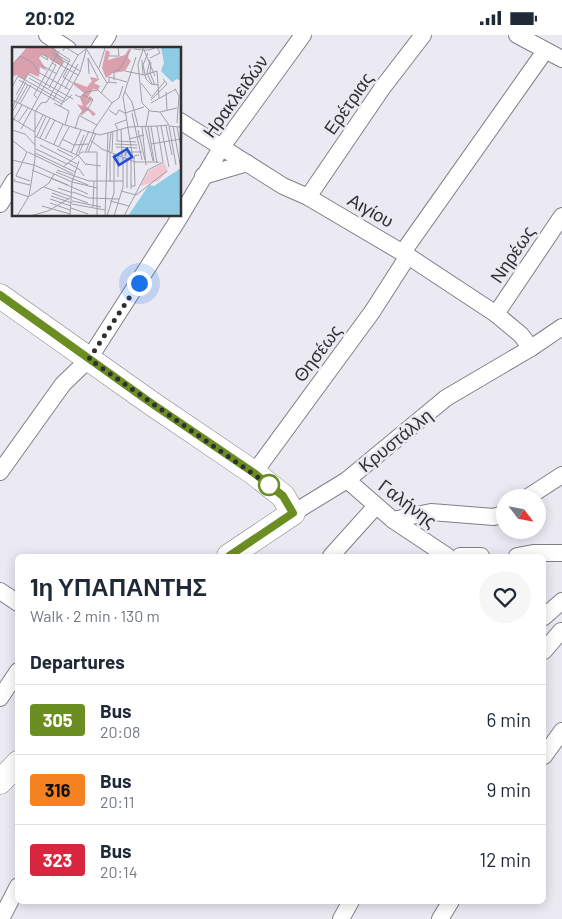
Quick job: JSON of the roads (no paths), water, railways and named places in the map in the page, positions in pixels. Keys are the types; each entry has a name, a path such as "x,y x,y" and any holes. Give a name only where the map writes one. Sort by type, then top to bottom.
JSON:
{"street":[{"path":"47,35 65,47"},
{"path":"100,47 108,35"},
{"name":"Ηρακλειδών","path":"181,215 221,148 303,35"},
{"name":"Ερέτριας","path":"308,197 383,87 423,35"},
{"path":"517,35 562,59"},
{"name":"Θησέως","path":"254,473 372,312 406,254 545,51"},
{"name":"Αιγίου","path":"181,122 283,186 308,197 406,254 496,314 520,335 531,348"},
{"path":"203,176 246,163"},
{"path":"0,204 12,184"},
{"name":"Ηρακλειδών","path":"0,472 63,384 89,359 180,216"},
{"name":"Νηρέως","path":"496,314 562,216"},
{"path":"0,295 254,473 283,496 293,513"},
{"name":"Κρυστάλλη","path":"232,554 347,480 446,398 531,348 562,327"},
{"path":"540,489 562,475"},
{"name":"Γαλήνης","path":"347,480 393,520 444,554"},
{"path":"333,554 376,506"},
{"path":"393,520 431,512 488,517 496,515"},
{"path":"528,554 562,553"},
{"path":"0,591 15,601"},
{"path":"546,615 562,601"},
{"path":"546,623 561,631 546,649"},
{"path":"0,698 15,676"},
{"path":"546,753 562,731"},
{"path":"0,782 15,766"},
{"path":"1,919 15,892"},
{"path":"341,919 349,904"},
{"path":"440,919 449,904"}]}
